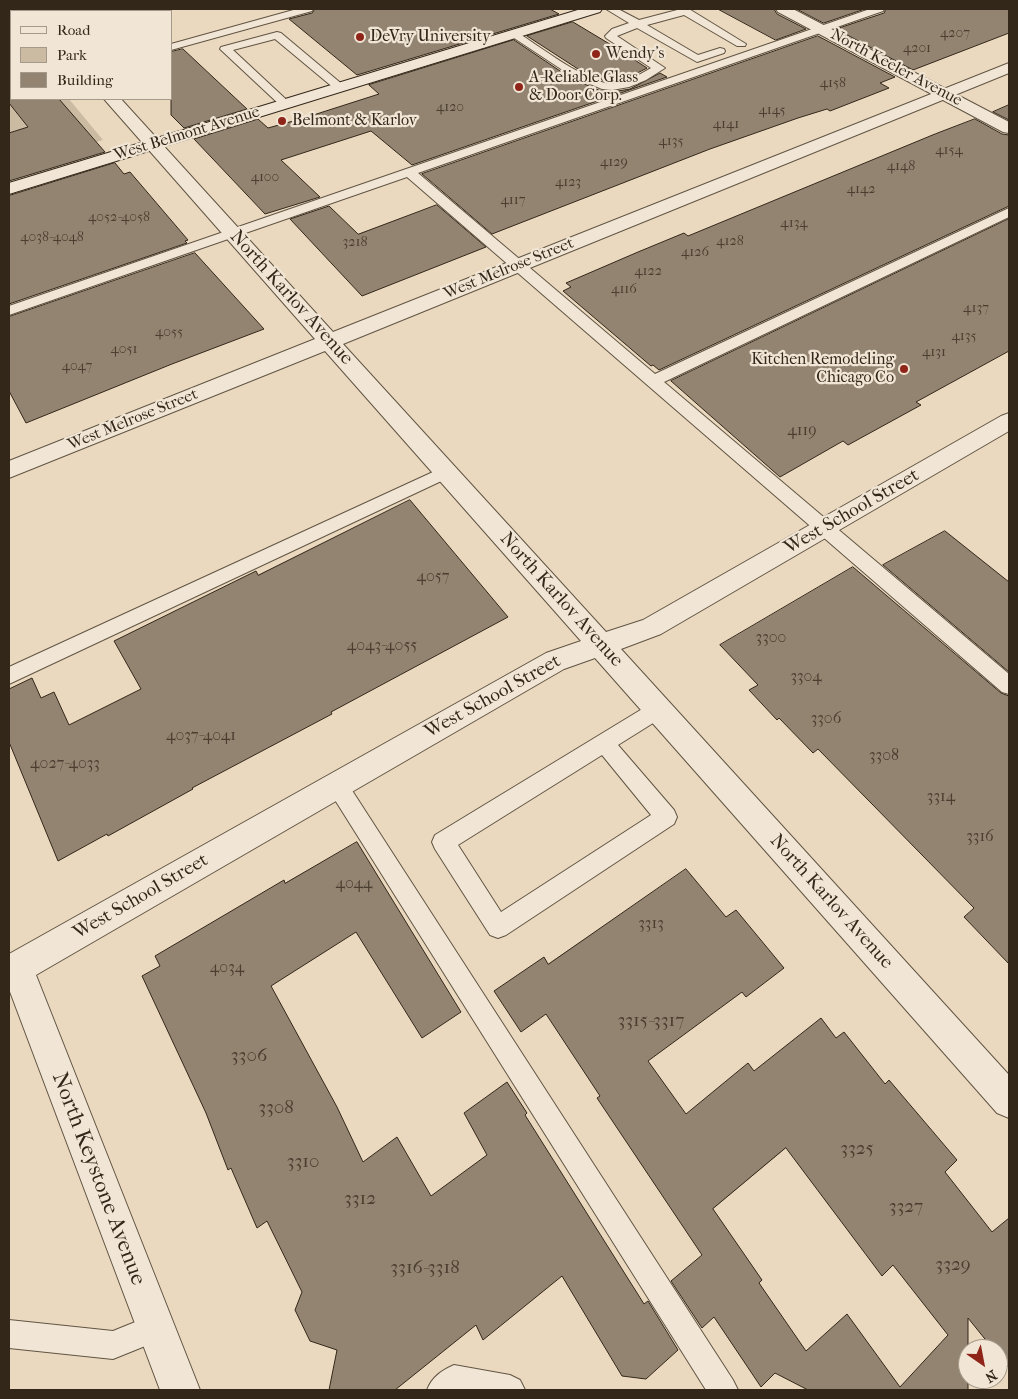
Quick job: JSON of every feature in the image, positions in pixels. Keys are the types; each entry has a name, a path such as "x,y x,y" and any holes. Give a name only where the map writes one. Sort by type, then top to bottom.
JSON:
{"street":[{"name":"West Belmont Avenue","path":"9,189 595,9"},
{"name":"North Keeler Avenue","path":"783,9 1009,128"},
{"name":"West Melrose Street","path":"9,470 1009,68"},
{"name":"North Karlov Avenue","path":"113,100 1009,1101"},
{"name":"West School Street","path":"13,970 555,660 652,627 1009,421"},
{"name":"North Keystone Avenue","path":"13,970 180,1390"}],"lane":[{"path":"264,9 275,18"},
{"path":"172,47 308,9"},
{"path":"611,9 697,59"},
{"path":"9,310 879,9"},
{"path":"685,11 741,44 697,59 671,69 659,68 610,36 616,31 685,11"},
{"path":"513,34 586,80 611,88 636,81 659,68"},
{"path":"285,104 225,49 277,35 339,87"},
{"path":"409,172 1009,686"},
{"path":"653,381 1009,212"},
{"path":"9,676 446,472"},
{"path":"604,743 666,817 498,927 443,842 659,709"},
{"path":"337,785 723,1390"},
{"path":"9,1334 113,1345 156,1328"},
{"path":"442,1390 454,1380 510,1390"}],"green space":[{"path":"9,28 10,100 70,100 103,140 9,168"}],"building":[{"path":"315,9 550,9 559,14 357,75 289,19 312,13"},
{"path":"718,9 774,9 777,14 806,29 776,40"},
{"path":"797,9 865,9 824,23"},
{"path":"886,9 1009,9 1009,33 913,70 836,29 884,13"},
{"path":"573,22 647,68 622,81 602,80 578,69 527,36"},
{"path":"818,36 895,77 880,83 889,88 830,111 827,109 798,118 710,149 492,234 422,174"},
{"path":"514,40 572,79 601,91 612,92 630,89 660,73 667,77 412,165 371,131 281,160 320,197 265,214 194,139 258,119 268,128 304,118 379,94 369,85"},
{"path":"183,49 247,109 184,128 171,115 172,52"},
{"path":"9,99 60,100 105,152 9,181 9,133 28,127 9,103"},
{"path":"1009,105 1009,120 993,112"},
{"path":"975,119 1002,134 1009,135 1009,206 659,370 653,365 651,366 563,291 571,287 566,283 638,252 684,233 688,236"},
{"path":"115,163 124,174 130,172 188,240 185,241 187,243 9,304 9,196"},
{"path":"437,205 486,247 362,296 290,219 329,206 358,234"},
{"path":"1009,219 1009,351 916,402 921,405 848,445 843,441 780,477 671,381"},
{"path":"195,253 264,329 26,423 9,391 9,317"},
{"path":"410,500 508,617 331,712 332,714 192,788 108,836 107,834 58,861 9,742 9,689 32,678 41,698 54,692 69,725 141,689 114,641 256,571 258,575"},
{"path":"945,531 1009,582 1009,672 883,565"},
{"path":"853,567 1001,693 1009,696 1009,964 964,917 974,908 818,749 813,753 779,718 777,720 749,690 758,685 720,645"},
{"path":"357,842 461,1012 422,1038 356,932 271,986 337,1107 363,1162 397,1137 431,1196 487,1155 464,1113 507,1082 527,1113 525,1115 644,1304 648,1301 678,1350 646,1379 622,1376 562,1276 483,1340 476,1325 395,1390 329,1390 337,1350 310,1341 295,1310 302,1292 267,1221 257,1228 231,1168 228,1170 206,1113 142,976 160,966 155,956 284,880 285,883"},
{"path":"686,869 726,917 736,910 784,968 746,997 742,992 648,1061 686,1114 748,1063 754,1071 821,1018 836,1038 844,1032 885,1084 889,1080 957,1160 945,1172 992,1232 1009,1218 1009,1368 1008,1339 985,1339 968,1318 968,1339 958,1339 958,1389 968,1390 808,1390 775,1373 761,1387 714,1317 702,1328 671,1281 702,1255 597,1098 600,1096 546,1014 521,1032 494,991 544,957 548,964","holes":["786,1148 882,1276 893,1265 948,1335 900,1387 847,1314 806,1351 759,1283 762,1280 713,1209"]}],"place":[{"name":"DeVry University","path":"360,37"},
{"name":"Wendy's","path":"596,54"},
{"name":"A-Reliable Glass & Door Corp.","path":"519,87"},
{"name":"Belmont & Karlov","path":"282,121"},
{"name":"Kitchen Remodeling Chicago Co","path":"904,369"}]}
